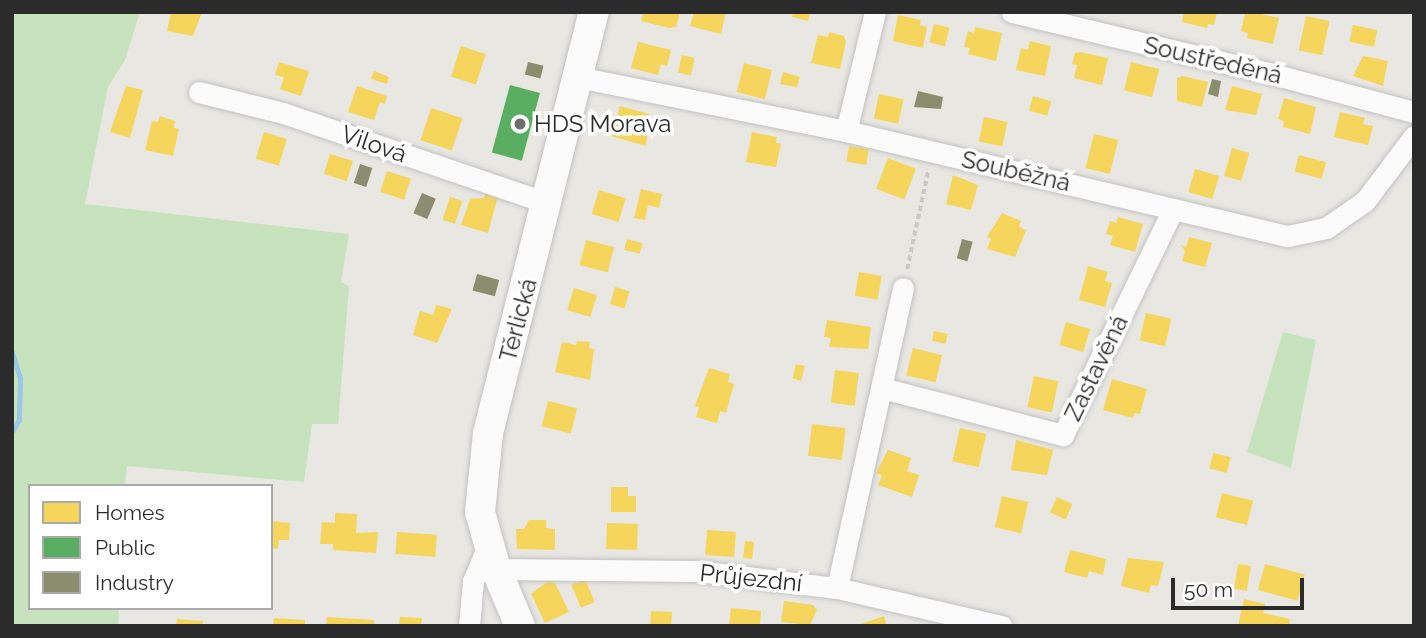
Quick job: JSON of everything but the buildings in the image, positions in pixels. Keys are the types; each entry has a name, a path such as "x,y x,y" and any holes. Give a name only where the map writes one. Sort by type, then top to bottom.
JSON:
{"main road":[{"name":"Těrlická","path":"520,626 493,556 480,512 488,433 594,12"}],"street":[{"path":"846,131 875,12"},
{"name":"Soustředěná","path":"1012,12 1273,74 1414,112"},
{"name":"Souběžná","path":"578,77 846,131 1288,236 1326,228 1365,201 1414,136"},
{"name":"Vilová","path":"199,92 283,113 548,203"},
{"name":"Zastavěná","path":"882,388 1063,435 1173,209"},
{"path":"836,588 903,288"},
{"path":"469,626 473,581 493,556"},
{"name":"Průjezdní","path":"493,556 698,571 836,588 1002,626"}],"path":[{"path":"903,288 932,152"}],"green space":[{"path":"12,12 140,12 125,60 108,87 85,204 349,234 341,282 349,286 338,424 312,424 304,482 127,466 125,484 28,484 28,610 119,610 118,626 12,626"},
{"path":"1283,332 1316,340 1291,468 1247,452"}],"waterway":[{"path":"12,352 20,378 19,420 12,431"}],"place":[{"name":"HDS Morava","path":"520,124"}]}
